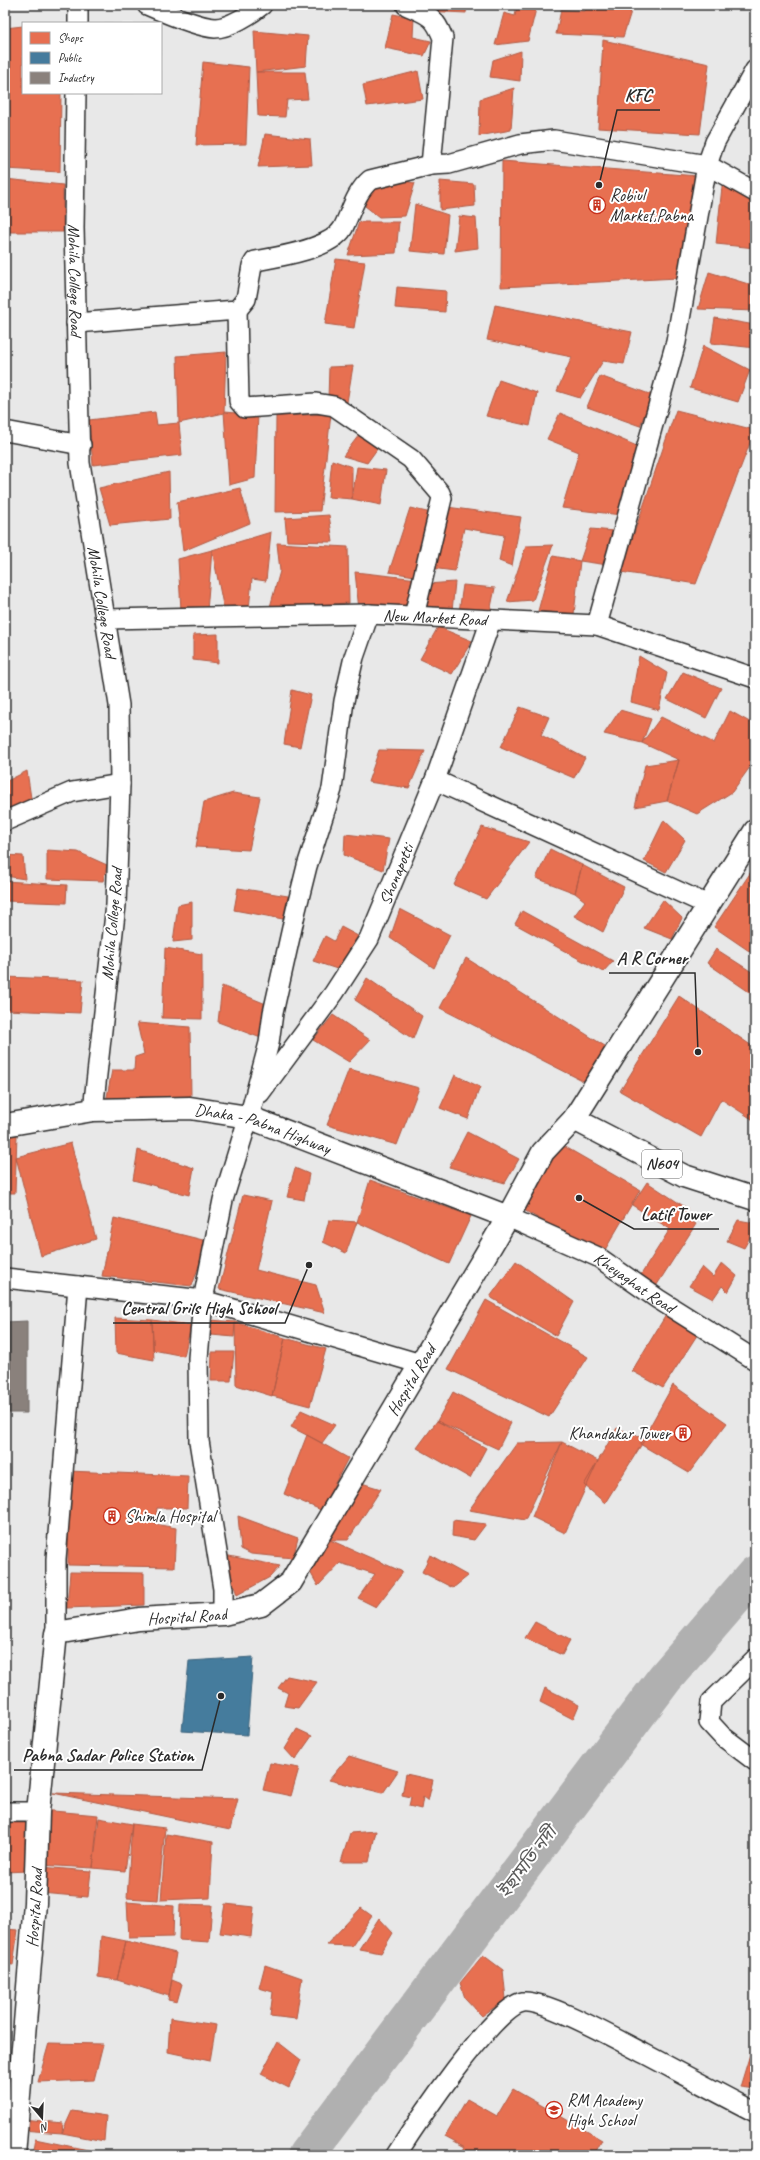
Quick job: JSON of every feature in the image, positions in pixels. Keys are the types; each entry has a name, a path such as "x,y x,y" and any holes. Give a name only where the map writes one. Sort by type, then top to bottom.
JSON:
{"main road":[{"name":"Hospital Road","path":"14,2155 35,1903 38,1812 56,1633 139,1619 223,1614 260,1605 291,1582 422,1364 508,1217 543,1152 574,1119 755,831"},
{"name":"Dhaka - Pabna Highway","path":"5,1125 93,1110 190,1108 250,1110 508,1217"},
{"name":"N604","path":"574,1119 684,1176 755,1199"}],"street":[{"path":"78,5 78,22"},
{"path":"147,5 176,18 215,28 239,21 262,5"},
{"path":"406,5 424,13 437,22 443,38 431,165"},
{"path":"597,624 676,342 707,165 715,142 755,70"},
{"name":"Mohila College Road","path":"76,94 74,228 81,445 80,463 119,705 120,784 116,905 93,1110"},
{"path":"414,616 442,498 440,493 411,459 334,406 316,403 245,408 239,401 238,310 246,299 252,266 255,261 283,256 336,237 342,230 362,187 370,180 431,165 449,164 520,144 554,140 707,165 755,192"},
{"path":"76,323 238,310"},
{"path":"5,431 81,445"},
{"path":"223,1614 223,1589 198,1441 198,1358 203,1300 223,1200 269,1043 273,1013 307,866 332,789 344,702 353,664 369,614"},
{"name":"New Market Road","path":"105,619 369,614 597,624 755,678"},
{"name":"Shonapotti","path":"250,1110 334,993 369,939 435,780 491,620"},
{"path":"435,780 708,905"},
{"path":"5,821 72,792 120,784"},
{"name":"Kheyaghat Road","path":"508,1217 598,1257 658,1299 755,1360"},
{"path":"5,1278 203,1300 422,1364"},
{"path":"56,1633 56,1559 78,1286"},
{"path":"755,1659 711,1702 709,1722 722,1736 755,1761"},
{"path":"5,1812 38,1812"},
{"path":"396,2155 435,2095 478,2042 511,2007 523,2002 539,2004 584,2022 755,2112"}],"shaded area":[{"path":"5,5 755,5 755,2155 5,2155"}],"building: Shops":[{"path":"430,5 467,5 466,13 426,11"},
{"path":"517,5 537,5 528,41 495,45 504,13 515,16"},
{"path":"588,5 633,5 623,37 556,34 561,10 585,11"},
{"path":"393,14 414,18 413,37 431,41 424,56 385,48"},
{"path":"22,26 22,94 61,94 60,172 5,169 5,28"},
{"path":"254,31 308,36 306,66 256,72"},
{"path":"603,40 709,64 700,134 598,128"},
{"path":"521,51 520,81 490,77 493,60"},
{"path":"203,62 249,67 246,144 196,145"},
{"path":"418,71 423,99 367,106 363,85"},
{"path":"256,72 305,72 308,99 287,100 285,117 258,116"},
{"path":"514,88 511,130 479,136 480,99"},
{"path":"265,134 310,139 312,165 258,167"},
{"name":"Robiul Market,Pabna","path":"502,161 698,176 685,234 678,278 501,287"},
{"path":"723,177 755,200 755,248 716,244"},
{"path":"5,179 63,185 63,232 5,232"},
{"path":"391,179 415,183 405,216 379,217 365,206 372,189"},
{"path":"440,181 474,184 475,206 440,210"},
{"path":"415,204 448,215 444,254 410,251"},
{"path":"459,216 476,218 478,248 455,251"},
{"path":"359,222 399,222 396,253 348,255"},
{"path":"336,259 365,262 354,328 325,324"},
{"path":"709,272 755,286 755,311 698,309"},
{"path":"397,287 446,291 445,312 395,308"},
{"path":"495,305 632,332 624,364 603,361 580,398 557,391 572,357 487,340"},
{"path":"715,318 755,325 755,348 711,343"},
{"path":"703,346 750,370 738,402 690,388"},
{"path":"226,352 224,413 179,423 177,356"},
{"path":"353,366 347,402 328,399 329,367"},
{"path":"600,376 652,395 640,426 587,407"},
{"path":"499,380 537,393 530,426 486,416"},
{"path":"676,410 755,430 696,584 621,572"},
{"path":"155,412 157,425 179,423 182,455 93,465 89,420"},
{"path":"224,412 258,415 255,478 229,485"},
{"path":"560,413 639,447 621,515 562,508 579,452 547,439"},
{"path":"331,414 320,511 275,512 276,416"},
{"path":"359,435 380,445 367,463 343,456"},
{"path":"332,460 352,467 352,499 328,497"},
{"path":"357,467 386,470 381,505 352,499"},
{"path":"169,472 170,519 110,525 99,488"},
{"path":"240,488 250,523 183,551 177,502"},
{"path":"447,507 521,517 512,566 499,561 504,535 464,528 455,571 431,568"},
{"path":"410,508 431,513 415,576 389,572"},
{"path":"329,515 333,542 287,541 285,518"},
{"path":"591,529 614,531 608,565 580,561"},
{"path":"271,532 266,581 252,579 249,609 224,610 212,550"},
{"path":"277,543 348,547 349,603 270,607 280,571"},
{"path":"553,545 533,600 507,602 526,546"},
{"path":"212,550 207,611 181,610 178,559"},
{"path":"553,556 580,561 574,614 538,611"},
{"path":"355,572 418,579 413,608 359,610"},
{"path":"455,582 452,611 421,612 427,584"},
{"path":"463,585 495,588 490,612 459,612"},
{"path":"438,627 472,641 452,674 420,659"},
{"path":"218,634 218,663 193,660 193,635"},
{"path":"639,656 667,673 659,710 631,702"},
{"path":"683,672 721,688 706,718 667,699"},
{"path":"292,690 311,695 300,747 284,744"},
{"path":"520,707 549,717 541,735 585,758 574,778 501,747"},
{"path":"620,710 651,719 642,743 604,734"},
{"path":"730,711 755,725 755,760 732,792 697,814 667,801 679,760 642,743 661,717 714,743"},
{"path":"379,750 425,751 409,788 368,782"},
{"path":"679,760 667,801 635,807 645,765"},
{"path":"27,771 31,798 5,817 5,782"},
{"path":"233,793 260,797 249,850 196,847 204,802"},
{"path":"664,820 685,840 666,872 644,861"},
{"path":"482,827 529,842 486,899 454,885"},
{"path":"345,834 389,839 383,870 344,855"},
{"path":"550,849 582,865 575,893 536,878"},
{"path":"47,850 78,852 107,865 103,881 47,879"},
{"path":"5,855 23,856 25,879 5,876"},
{"path":"582,865 624,887 603,932 574,916 585,901 575,893"},
{"path":"755,866 755,955 714,927"},
{"path":"5,881 67,885 66,903 5,901"},
{"path":"238,888 288,896 283,919 234,910"},
{"path":"663,900 682,918 672,939 644,928"},
{"path":"192,902 192,940 173,942 178,905"},
{"path":"400,909 450,935 434,968 390,938"},
{"path":"522,911 613,961 603,972 515,924"},
{"path":"341,927 358,936 337,969 313,961 325,936 334,941"},
{"path":"165,948 202,954 202,1019 162,1018"},
{"path":"716,949 755,974 755,996 707,963"},
{"path":"466,958 608,1048 587,1083 440,1008"},
{"path":"5,977 83,980 80,1013 5,1010"},
{"path":"367,978 422,1016 413,1039 355,1000"},
{"path":"222,986 266,1004 261,1038 218,1022"},
{"path":"679,996 755,1048 755,1121 721,1099 701,1137 620,1091"},
{"path":"333,1015 370,1040 349,1062 313,1040"},
{"path":"137,1023 190,1027 191,1097 106,1102 112,1070 134,1070 135,1057 144,1054"},
{"path":"349,1069 419,1088 397,1145 327,1125"},
{"path":"455,1075 480,1087 468,1119 440,1108"},
{"path":"467,1132 519,1159 505,1183 449,1167"},
{"path":"17,1135 15,1193 5,1193 5,1136"},
{"path":"555,1141 640,1190 602,1255 517,1206"},
{"path":"71,1143 96,1239 41,1256 16,1157"},
{"path":"138,1150 194,1168 189,1195 133,1180"},
{"path":"295,1168 309,1174 304,1200 287,1197"},
{"path":"370,1180 471,1216 449,1264 357,1222"},
{"path":"647,1182 688,1209 683,1216 696,1224 653,1291 637,1281 670,1229 632,1205"},
{"path":"243,1195 272,1201 256,1270 316,1285 325,1313 219,1289"},
{"path":"114,1218 207,1241 192,1286 102,1276"},
{"path":"329,1220 357,1222 346,1253 323,1242"},
{"path":"738,1220 755,1223 755,1228 744,1248 727,1241"},
{"path":"516,1261 574,1302 556,1336 490,1297"},
{"path":"722,1263 737,1276 728,1292 722,1286 713,1299 689,1286 702,1267 713,1277"},
{"path":"486,1300 588,1357 549,1417 448,1369"},
{"path":"669,1310 701,1329 663,1388 632,1371"},
{"path":"115,1318 152,1320 154,1360 116,1353"},
{"path":"152,1320 191,1325 184,1356 153,1350"},
{"path":"210,1320 235,1322 234,1337 211,1335"},
{"path":"235,1322 285,1338 272,1396 236,1385"},
{"path":"285,1338 326,1349 310,1406 272,1396"},
{"path":"212,1352 234,1352 231,1381 211,1381"},
{"name":"Khandakar Tower","path":"673,1385 727,1423 689,1473 640,1444"},
{"path":"453,1392 511,1423 498,1449 437,1421"},
{"path":"301,1410 335,1425 322,1443 291,1427"},
{"path":"437,1421 486,1448 470,1478 417,1448"},
{"path":"617,1428 645,1439 605,1503 584,1485"},
{"path":"307,1435 348,1458 321,1510 284,1494"},
{"path":"562,1442 598,1461 565,1533 532,1517"},
{"path":"562,1442 525,1520 469,1510 517,1443"},
{"name":"Shimla Hospital","path":"68,1471 188,1476 187,1508 157,1508 155,1524 176,1528 174,1567 68,1565"},
{"path":"358,1482 381,1489 348,1540 330,1540"},
{"path":"238,1516 298,1538 293,1558 251,1554 241,1549"},
{"path":"453,1520 486,1524 474,1540 452,1536"},
{"path":"330,1540 403,1572 376,1607 358,1598 375,1574 340,1563 318,1586 309,1570"},
{"path":"224,1555 280,1566 270,1577 237,1595"},
{"path":"430,1555 468,1576 453,1588 422,1572"},
{"path":"70,1572 144,1573 144,1605 67,1608"},
{"path":"535,1622 570,1640 562,1655 525,1638"},
{"path":"287,1676 317,1682 298,1708 284,1706 288,1693 278,1688"},
{"path":"545,1688 579,1705 573,1719 540,1702"},
{"path":"297,1729 312,1736 295,1760 285,1749"},
{"path":"349,1756 398,1771 383,1793 329,1780"},
{"path":"270,1763 299,1768 291,1796 263,1790"},
{"path":"406,1774 433,1780 428,1801 423,1797 421,1809 409,1806 411,1797 402,1795"},
{"path":"53,1793 238,1799 230,1830"},
{"path":"42,1810 98,1815 93,1868 40,1865"},
{"path":"99,1818 132,1824 125,1871 93,1868"},
{"path":"5,1823 28,1823 28,1871 5,1872"},
{"path":"132,1824 165,1828 158,1900 127,1898"},
{"path":"376,1831 369,1862 341,1862 350,1833"},
{"path":"166,1834 213,1842 210,1898 161,1900"},
{"path":"40,1867 91,1871 88,1897 40,1893"},
{"path":"127,1902 174,1906 173,1937 129,1938"},
{"path":"180,1904 212,1905 209,1942 179,1940"},
{"path":"225,1904 254,1907 251,1937 220,1933"},
{"path":"361,1908 372,1916 352,1946 326,1945"},
{"path":"379,1918 393,1933 381,1953 359,1949"},
{"path":"5,1929 18,1930 13,1965 5,1964"},
{"path":"101,1936 126,1941 117,1980 98,1977"},
{"path":"126,1941 176,1953 169,1996 117,1980"},
{"path":"483,1955 503,1970 506,1999 482,2016 465,1998 460,1983"},
{"path":"265,1965 302,1978 296,2019 270,2016 273,1992 259,1988"},
{"path":"172,1980 182,1984 177,2002 168,2000"},
{"path":"170,2018 216,2025 210,2061 168,2052"},
{"path":"754,2041 755,2089 740,2087"},
{"path":"278,2042 301,2060 289,2088 261,2074"},
{"path":"49,2043 103,2044 94,2080 38,2082"},
{"path":"513,2089 602,2140 594,2155 460,2155 465,2147 445,2136 467,2099 497,2116"},
{"path":"72,2111 106,2116 104,2141 62,2133"},
{"path":"22,2119 63,2123 62,2133 21,2130"},
{"path":"35,2139 112,2155 32,2155"}],"building: Public":[{"path":"253,1657 247,1735 182,1731 189,1661"}],"building: Industry":[{"path":"27,1321 27,1413 5,1413 5,1322"}],"waterway":[{"name":"ইছামতি নদী","path":"306,2155 665,1678 755,1574"}],"place":[{"name":"KFC","path":"599,185"},
{"name":"Robiul Market,Pabna","path":"597,205"},
{"name":"A R Corner","path":"698,1052"},
{"name":"Latif Tower","path":"579,1198"},
{"name":"Central Grils High School","path":"309,1265"},
{"name":"Khandakar Tower","path":"683,1433"},
{"name":"Shimla Hospital","path":"112,1516"},
{"name":"Pabna Sadar Police Station","path":"221,1696"},
{"name":"RM Academy High School","path":"554,2110"}]}
